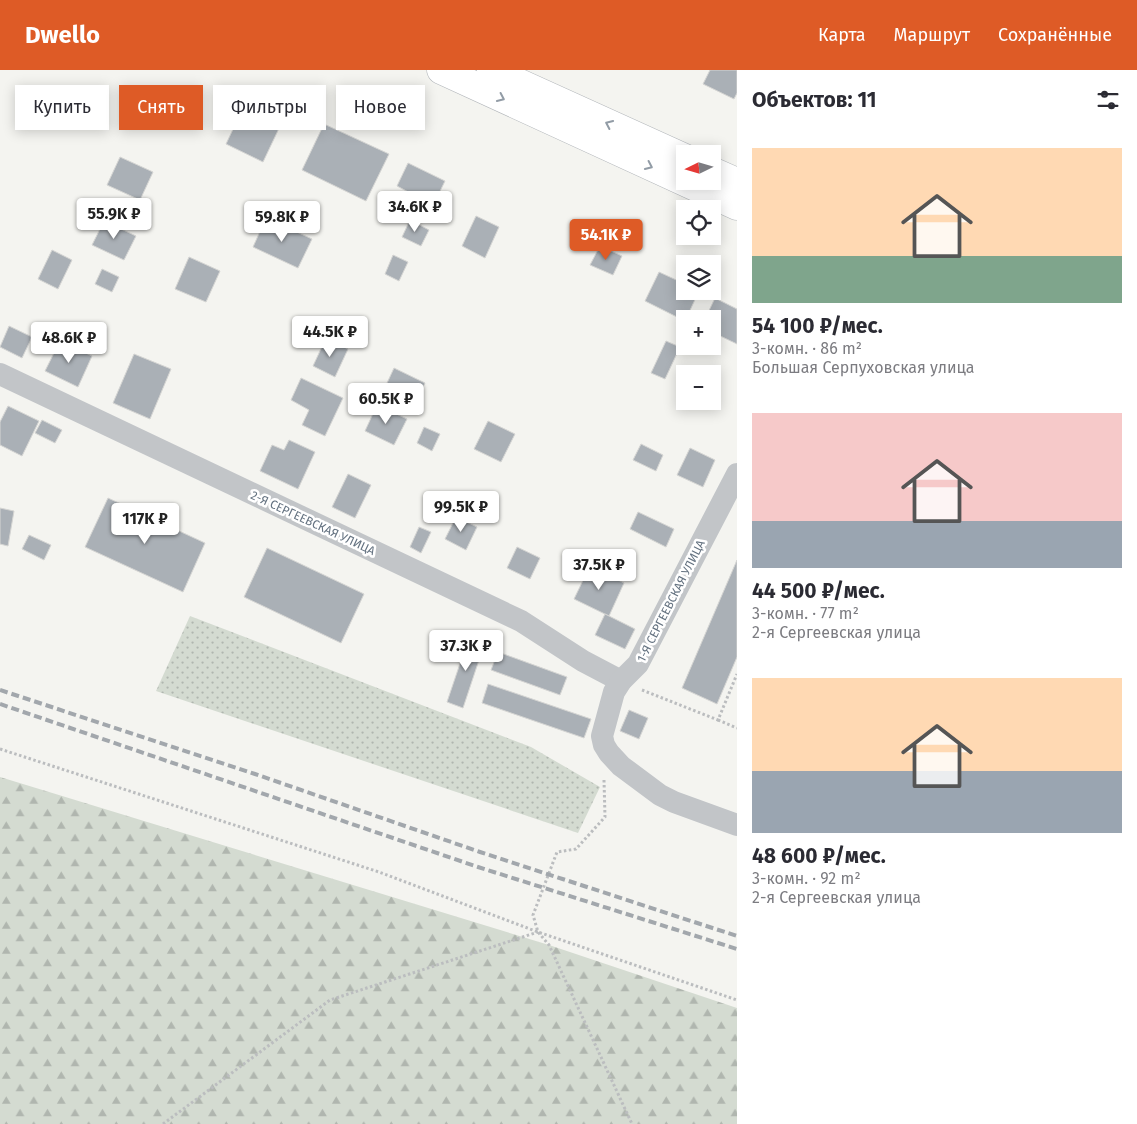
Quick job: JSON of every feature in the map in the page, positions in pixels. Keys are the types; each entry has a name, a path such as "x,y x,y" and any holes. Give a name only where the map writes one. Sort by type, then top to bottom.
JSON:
{"main road":[{"path":"441,70 737,206"},
{"path":"491,70 676,154"},
{"path":"721,175 737,182"}],"street":[{"name":"2-Я СЕРГЕЕВСКАЯ УЛИЦА","path":"0,374 521,621 583,661 621,681"},
{"name":"1-Я СЕРГЕЕВСКАЯ УЛИЦА","path":"604,745 602,736 614,692 621,681 638,664 737,474"},
{"path":"604,745 620,766 655,792 674,802 737,826"}],"path":[{"path":"718,720 737,674"},
{"path":"621,681 737,728"},
{"path":"604,745 605,816 576,849 557,852 533,915 538,932 549,945 632,1124"},
{"path":"0,750 379,872 538,932 737,1000"},
{"path":"163,1124 330,1000 538,932"}],"green space":[{"path":"190,616 531,747 600,787 578,833 156,691"},
{"path":"0,777 549,945 737,1008 737,1124 0,1124"}],"building":[{"path":"710,70 737,70 737,93 734,99 703,84"},
{"path":"326,125 389,154 366,201 302,170 321,130 326,130"},
{"path":"233,130 278,130 263,162 226,144"},
{"path":"120,157 153,172 140,200 107,185"},
{"path":"408,163 445,181 426,220 407,210 414,195 397,186"},
{"path":"476,216 499,227 485,258 462,246"},
{"path":"266,218 312,239 298,268 253,247"},
{"path":"410,220 429,230 421,246 402,237"},
{"path":"104,221 136,236 124,260 92,245"},
{"path":"600,246 622,256 613,275 590,265"},
{"path":"52,250 72,260 58,289 38,279"},
{"path":"393,255 408,262 399,281 385,274"},
{"path":"189,257 220,271 206,302 175,289"},
{"path":"102,269 119,277 112,292 95,284"},
{"path":"659,272 676,280 676,300 695,300 690,310 676,310 676,316 645,301"},
{"path":"714,300 719,300 737,309 737,344 721,336 721,310 709,310"},
{"path":"84,323 105,334 99,347 78,337"},
{"path":"9,326 32,337 22,358 0,347"},
{"path":"326,338 348,349 335,377 313,366"},
{"path":"60,341 92,356 78,387 45,371"},
{"path":"666,341 676,345 676,355 665,379 651,373"},
{"path":"134,354 171,369 150,419 113,403"},
{"path":"394,368 425,383 411,411 381,396"},
{"path":"301,378 343,398 325,436 302,425 309,410 291,400"},
{"path":"377,405 407,419 394,445 365,431"},
{"path":"8,406 39,421 22,456 0,445 0,422"},
{"path":"42,420 62,430 55,443 35,433"},
{"path":"488,421 515,434 501,462 474,449"},
{"path":"424,427 440,434 432,451 417,443"},
{"path":"289,440 315,452 298,489 260,471 272,445 284,450"},
{"path":"641,444 663,455 656,471 633,460"},
{"path":"690,448 715,460 703,487 677,475"},
{"path":"348,474 371,485 355,518 332,507"},
{"path":"108,498 205,543 183,592 85,547"},
{"path":"0,508 14,511 8,546 0,544"},
{"path":"638,512 674,529 666,547 630,529"},
{"path":"456,517 477,527 466,550 445,539"},
{"path":"419,527 431,532 421,553 410,547"},
{"path":"29,535 51,545 44,560 22,549"},
{"path":"517,547 540,558 530,579 507,568"},
{"path":"267,548 364,594 341,643 244,597"},
{"path":"737,560 737,657 717,704 682,688"},
{"path":"590,566 624,583 609,616 574,599"},
{"path":"605,614 635,629 625,649 595,635"},
{"path":"469,637 485,642 463,708 447,702"},
{"path":"498,652 567,677 560,695 491,670"},
{"path":"488,684 591,719 584,738 482,703"},
{"path":"629,710 648,718 639,739 620,731"}],"railway":[{"path":"0,690 255,774 480,852 737,936"},
{"path":"0,704 478,867 737,949"}]}
